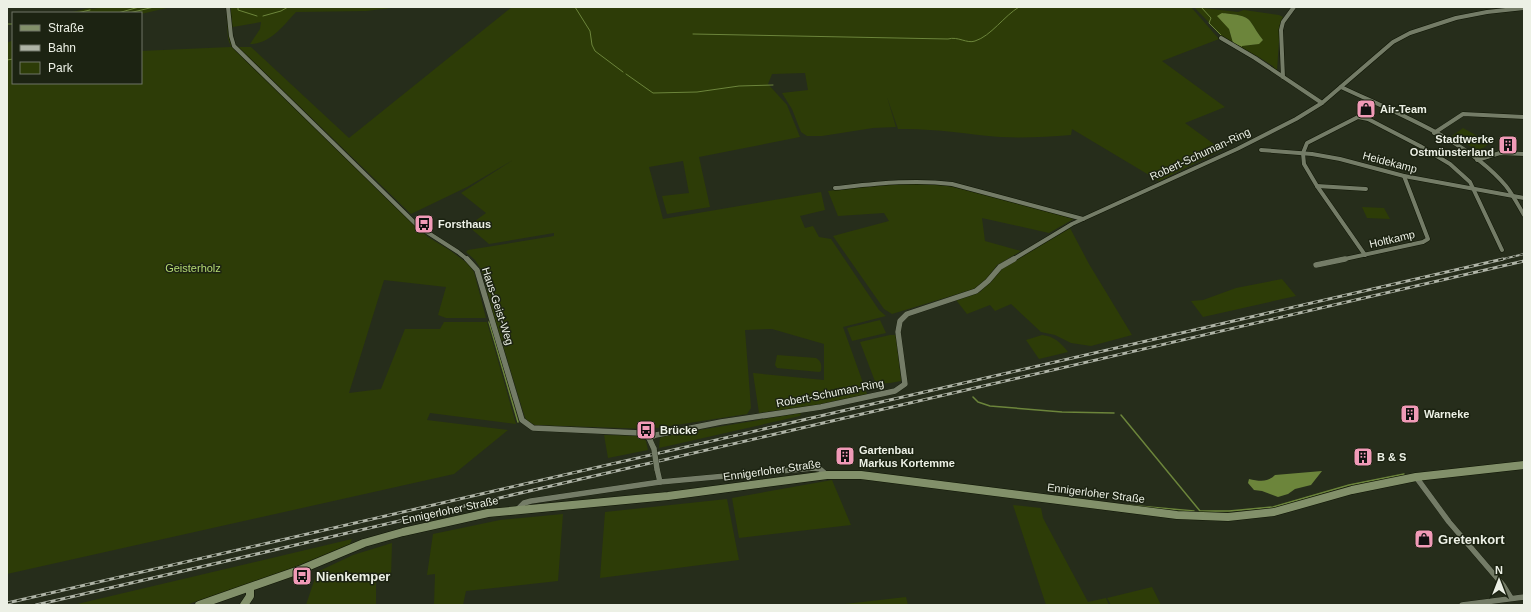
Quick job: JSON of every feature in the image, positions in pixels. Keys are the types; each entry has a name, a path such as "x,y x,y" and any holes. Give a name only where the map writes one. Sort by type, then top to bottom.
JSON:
{"main road":[{"name":"Ennigerloher Straße","path":"199,605 302,569 354,546 383,537 488,513 668,496 826,475 861,475 1177,515 1228,517 1274,512 1352,490 1416,477 1524,465"},
{"path":"244,605 250,596 250,588"}],"street":[{"name":"Haus-Geist-Weg","path":"228,7 231,36 234,46 420,227 430,236 460,252 472,262 477,270 522,420 533,428 641,433 649,438"},
{"path":"1283,77 1282,25 1286,16 1293,12 1294,7"},
{"name":"Robert-Schuman-Ring","path":"649,438 656,435 721,422 821,407 895,390 905,384 898,332 900,322 907,314 976,291 988,281 1000,267 1083,219 1237,149 1296,119 1322,104 1361,68 1393,42 1410,33 1462,17 1487,12 1524,8"},
{"path":"1221,38 1283,77 1322,104"},
{"path":"1341,87 1434,133 1477,160 1496,175 1514,196 1524,215"},
{"path":"1434,133 1463,114 1524,117"},
{"path":"1303,153 1307,143 1353,118 1363,117 1437,156 1460,172 1474,189 1502,250"},
{"name":"Heidekamp","path":"1261,150 1303,153 1353,162 1404,176 1524,198"},
{"name":"Holtkamp","path":"1303,153 1304,164 1317,186 1365,255"},
{"path":"1477,160 1500,153 1524,154"},
{"name":"Holtkamp","path":"1316,265 1423,242 1428,239 1404,176"},
{"path":"835,188 932,180 1083,219"},
{"path":"1317,186 1366,189"},
{"path":"649,438 654,449 660,482"},
{"path":"518,509 524,503 531,501 660,482 814,468 820,469 826,475"},
{"path":"1416,477 1449,522 1503,585 1511,598"},
{"path":"1462,605 1524,597"}],"green space":[{"path":"104,7 171,7 142,14 142,12 72,12 89,8"},
{"path":"226,7 400,7 366,11 296,12 270,38 257,43 250,44 260,29 261,22 233,27 232,35 234,41 231,47 228,39"},
{"path":"512,7 1191,7 1219,39 1162,61 1225,107 1185,123 1222,150 1159,181 1072,129 1071,135 1045,137 1000,137 924,129 898,129 887,97 896,127 873,128 822,136 807,136 801,132 792,109 782,93 808,90 805,73 772,74 768,84 787,105 800,137 699,157 710,207 667,214 662,196 689,193 683,161 649,167 663,219 821,192 825,210 800,216 805,228 813,226 819,237 831,239 879,310 886,316 843,327 867,394 817,405 759,413 753,373 824,380 824,344 772,329 745,330 751,408 747,414 650,429 535,425 526,421 481,269 475,260 466,252 468,250 554,236 554,233 489,244 468,226 486,213 461,193 513,160 467,187 411,214 238,47 251,47 349,138"},
{"path":"1194,7 1238,12 1244,10 1279,15 1283,17 1280,25 1277,71 1273,66 1257,56 1253,55 1233,43 1223,37","holes":["1222,13 1237,15 1248,19 1263,40 1257,44 1249,45 1233,43"]},
{"name":"Geisterholz","path":"12,40 12,84 142,84 142,51 234,47 407,218 428,237 467,263 474,272 486,318 446,318 438,315 446,287 384,280 349,393 381,389 405,329 440,329 444,322 487,322 516,424 430,413 427,420 508,430 454,474 7,574 7,43"},
{"path":"1463,128 1490,143 1479,151 1452,136"},
{"path":"932,182 1077,217 1049,233 982,218 985,241 1021,251 997,265 986,280 974,289 892,314 884,309 833,236 889,221 884,213 838,216 828,191 885,184"},
{"path":"1362,207 1384,208 1390,219 1367,218"},
{"path":"1070,228 1089,264 1132,335 1091,346 1071,343 1055,335 1041,332 1011,304 995,311 990,305 967,314 956,300 980,292 1002,268"},
{"path":"1282,279 1296,296 1203,317 1191,301 1203,300 1236,288"},
{"path":"880,320 886,333 852,341 847,328"},
{"path":"896,335 901,381 876,384 860,342"},
{"path":"1042,335 1057,340 1068,352 1039,359 1026,340"},
{"path":"777,355 816,358 821,363 821,371 777,368 775,365"},
{"path":"801,413 800,416 659,448 660,438 664,436"},
{"path":"604,435 640,436 646,441 648,450 608,458"},
{"path":"832,480 851,525 739,538 732,498"},
{"path":"727,499 739,560 600,578 605,512"},
{"path":"1013,505 1041,508 1043,518 1088,602 1106,598 1109,605 1046,605"},
{"path":"563,514 558,581 466,591 463,605 434,605 435,574 427,575 433,534 500,520"},
{"path":"352,539 350,544 290,569 186,605 73,605"},
{"path":"392,543 391,577 376,581 376,605 306,605 317,572 353,555"},
{"path":"1152,587 1161,605 1111,605 1107,598"},
{"path":"906,597 908,605 836,605"}],"shaded area":[{"path":"1222,13 1237,15 1248,19 1263,40 1259,44 1242,47 1233,43 1229,29 1217,16"},
{"path":"1322,471 1311,485 1295,489 1288,494 1278,497 1262,491 1254,490 1248,483 1249,479 1263,481 1272,478 1275,475"}],"waterway":[{"path":"122,12 139,7"},
{"path":"133,12 154,7"},
{"path":"238,7 238,10 257,16"},
{"path":"263,16 281,11 288,7"},
{"path":"575,7 590,31 592,45 595,51 623,72"},
{"path":"693,34 955,38 972,42 987,35 1008,15 1019,7"},
{"path":"1201,7 1211,18 1209,23 1221,35"},
{"path":"81,12 90,10"},
{"path":"7,24 12,24"},
{"path":"7,60 12,59"},
{"path":"626,74 653,93 697,92 739,86 773,85"},
{"path":"489,322 518,422"},
{"path":"973,397 978,402 990,406 1062,412 1114,413"},
{"path":"1121,415 1200,511 1229,511 1273,507 1349,485 1404,474"},
{"path":"1127,505 1194,511"}],"railway":[{"path":"1499,260 1524,254"},
{"path":"7,603 1503,259"},
{"path":"36,605 1524,261"}],"place":[{"name":"Air-Team","path":"1366,109"},
{"name":"Stadtwerke Ostmünsterland","path":"1508,145"},
{"name":"Forsthaus","path":"424,224"},
{"name":"Warneke","path":"1410,414"},
{"name":"Brücke","path":"646,430"},
{"name":"Gartenbau Markus Kortemme","path":"845,456"},
{"name":"B & S","path":"1363,457"},
{"name":"Gretenkort","path":"1424,539"},
{"name":"Nienkemper","path":"302,576"}]}
